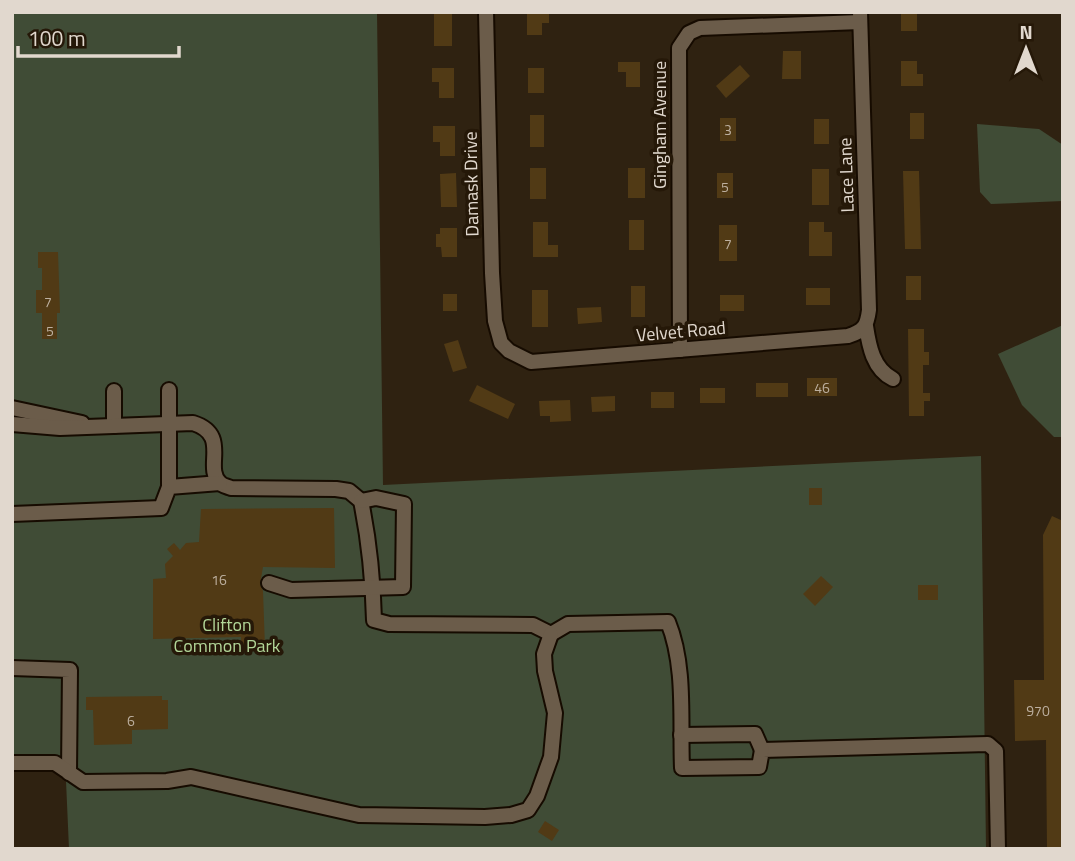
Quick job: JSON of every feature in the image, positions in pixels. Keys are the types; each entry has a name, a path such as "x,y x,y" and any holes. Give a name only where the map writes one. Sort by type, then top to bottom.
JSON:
{"street":[{"name":"Damask Drive","path":"486,12 495,321 501,343 509,351"},
{"name":"Lace Lane","path":"860,17 869,310 862,329 877,364 885,375 893,379"},
{"name":"Gingham Avenue","path":"680,350 679,48 689,33 700,27 860,17"},
{"name":"Velvet Road","path":"509,351 531,362 848,336 862,329"},
{"path":"12,514 162,508 169,487 169,390"},
{"path":"114,391 114,426"},
{"path":"12,408 93,426"},
{"path":"12,424 60,428 169,424 204,427 211,435 214,445 215,475 220,483"},
{"path":"169,487 220,483 230,488 336,488 349,491 361,500 372,562 374,620 389,624 533,625 551,634"},
{"path":"269,583 292,590 403,587 404,504 376,498 361,500"},
{"path":"12,763 55,763 83,782 167,781 191,777 359,815 511,815 528,810 537,796 551,757 555,713 545,671 544,654 551,634 568,624 668,622 675,639 678,658 682,768 759,767 762,750 755,734 681,736"},
{"path":"12,668 70,670 69,773"},
{"path":"762,750 988,744 996,751 998,849"}],"green space":[{"name":"Clifton Common Park","path":"12,12 377,12 383,485 981,456 986,849 69,849 66,781 45,763 12,765"},
{"path":"977,124 1039,129 1063,145 1063,201 991,204 980,192"},
{"path":"1063,325 1063,437 1054,437 1022,405 998,354"}],"building":[{"path":"434,12 452,12 452,46 434,46"},
{"path":"527,12 549,12 549,23 542,23 542,35 527,35"},
{"path":"901,12 917,12 917,31 901,31"},
{"path":"783,51 801,51 801,79 782,79"},
{"path":"901,61 917,61 917,74 923,74 923,86 901,86"},
{"path":"618,62 640,62 640,87 626,87 626,72 618,72"},
{"path":"740,65 750,76 726,98 716,86"},
{"path":"432,68 454,68 454,98 439,98 439,82 432,82"},
{"path":"528,68 544,68 544,93 528,93"},
{"path":"910,113 924,113 924,139 910,139"},
{"path":"530,115 544,115 544,147 530,147"},
{"path":"720,118 736,118 736,141 720,141"},
{"path":"814,119 829,119 829,144 814,144"},
{"path":"433,126 455,126 455,156 440,156 440,142 433,142"},
{"path":"530,168 546,168 546,199 530,199"},
{"path":"628,168 645,168 645,198 628,198"},
{"path":"812,169 829,169 829,205 812,205"},
{"path":"903,171 919,171 921,249 905,249"},
{"path":"456,173 457,207 441,207 440,174"},
{"path":"717,173 733,173 733,198 717,198"},
{"path":"629,220 644,220 644,250 629,250"},
{"path":"533,222 548,222 548,245 558,245 558,257 533,257"},
{"path":"809,222 824,222 824,232 832,232 832,256 809,256"},
{"path":"719,225 737,225 737,261 719,261"},
{"path":"440,228 457,228 457,257 442,257 441,247 436,247 436,234 440,234"},
{"path":"38,252 58,252 60,313 57,313 57,339 42,339 42,313 36,313 36,290 42,290 42,268 38,268"},
{"path":"906,276 921,276 921,300 906,300"},
{"path":"631,286 645,286 645,317 631,317"},
{"path":"806,288 830,288 830,305 806,305"},
{"path":"532,290 548,290 548,327 532,327"},
{"path":"443,294 457,294 457,311 443,311"},
{"path":"720,295 744,295 744,311 720,311"},
{"path":"601,307 602,322 578,324 577,308"},
{"path":"908,329 924,329 924,352 929,352 929,365 923,365 923,393 930,393 930,401 924,401 924,416 909,416"},
{"path":"458,340 467,368 453,372 444,344"},
{"path":"807,378 837,378 837,396 807,396"},
{"path":"756,383 788,383 788,397 756,397"},
{"path":"477,385 515,404 508,419 469,401"},
{"path":"700,388 725,388 725,403 700,403"},
{"path":"651,392 674,392 674,408 651,408"},
{"path":"615,396 615,411 592,412 591,397"},
{"path":"570,400 571,421 550,422 550,416 540,416 539,401"},
{"path":"809,488 822,488 822,505 809,505"},
{"path":"334,508 335,568 263,567 260,584 263,591 265,648 240,649 241,637 153,639 153,579 166,578 165,564 173,556 167,549 174,543 180,550 186,543 199,542 201,509"},
{"path":"1052,516 1063,521 1063,849 1047,849 1046,740 1015,741 1014,680 1044,680 1043,535"},
{"path":"821,576 833,587 815,606 803,594"},
{"path":"918,585 938,585 938,600 918,600"},
{"path":"162,696 162,700 168,700 168,729 132,730 132,744 94,745 93,710 86,710 86,697"},
{"path":"545,821 559,830 552,841 538,832"}]}
